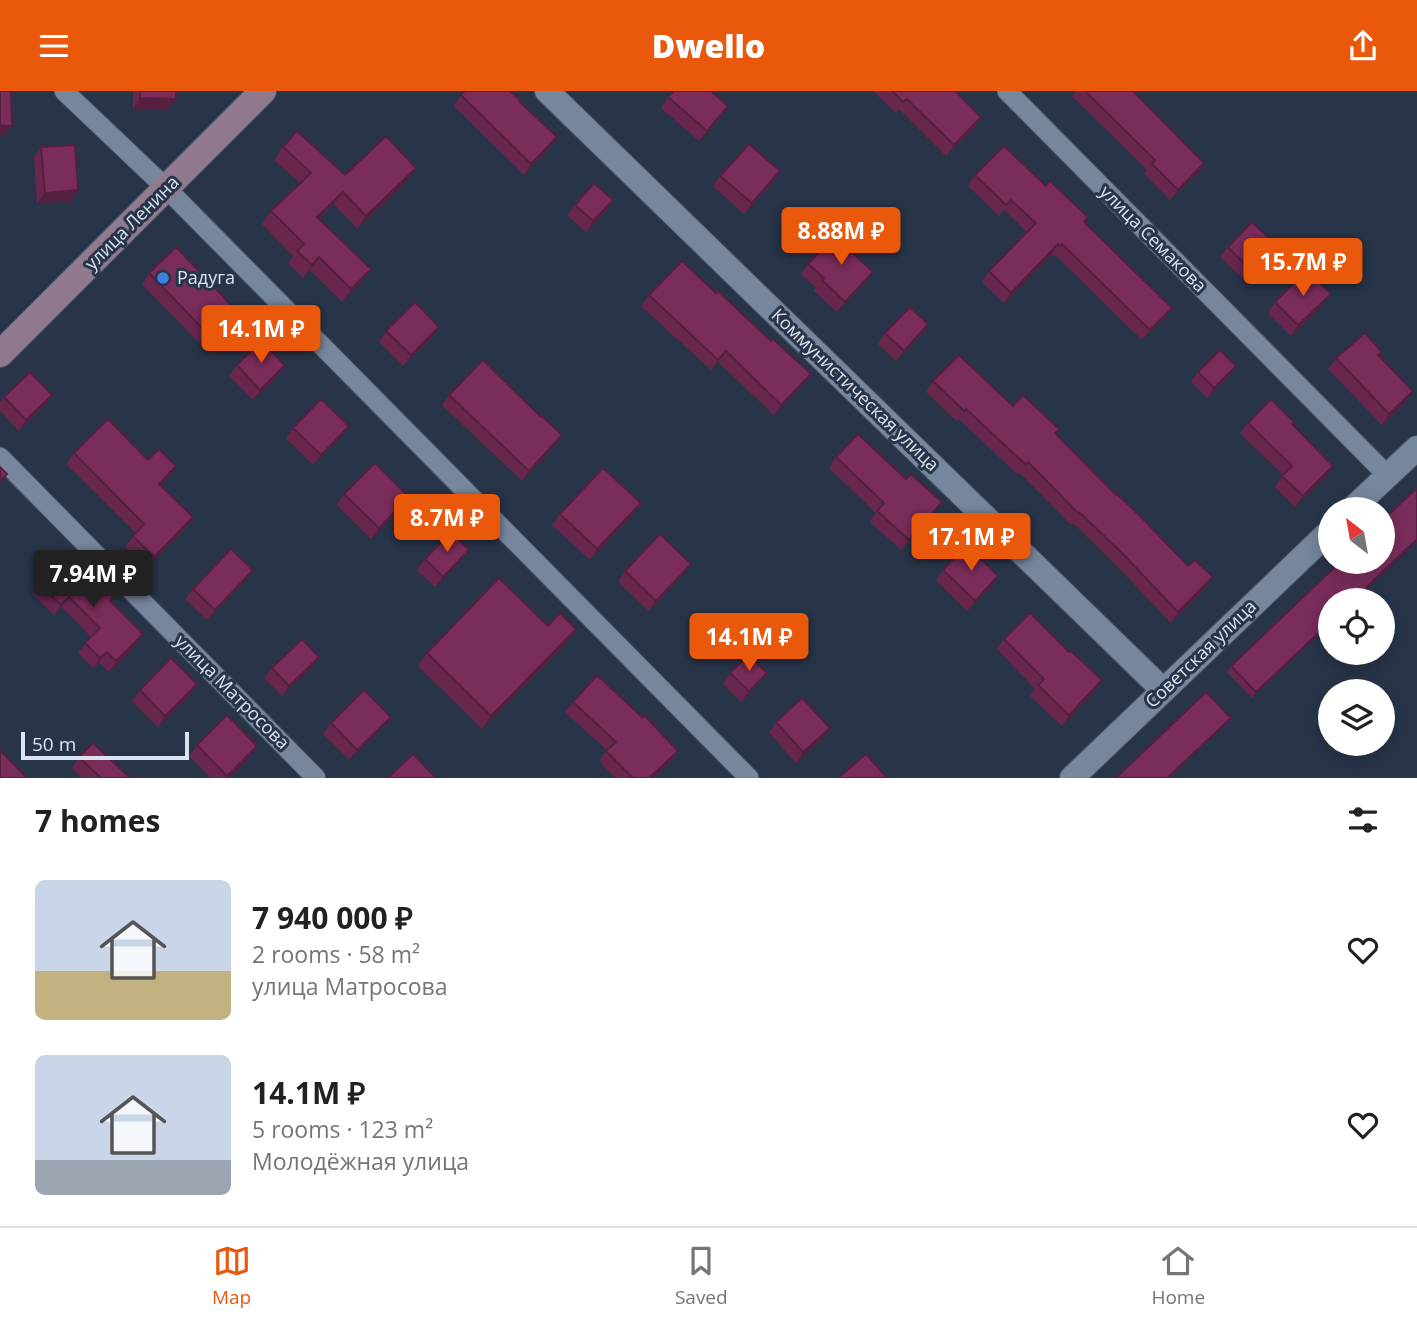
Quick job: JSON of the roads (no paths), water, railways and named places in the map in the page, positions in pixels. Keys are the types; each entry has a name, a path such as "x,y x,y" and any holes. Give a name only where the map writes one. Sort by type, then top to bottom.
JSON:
{"main road":[{"name":"улица Ленина","path":"0,354 263,91"}],"street":[{"path":"64,91 166,188 749,778"},
{"name":"Коммунистическая улица","path":"547,91 1163,690"},
{"name":"улица Семакова","path":"1007,91 1388,476"},
{"path":"1365,497 1417,448"},
{"name":"улица Матросова","path":"0,457 316,778"},
{"name":"Советская улица","path":"1072,778 1318,542"}],"place":[{"name":"Радуга","path":"163,278"}]}
